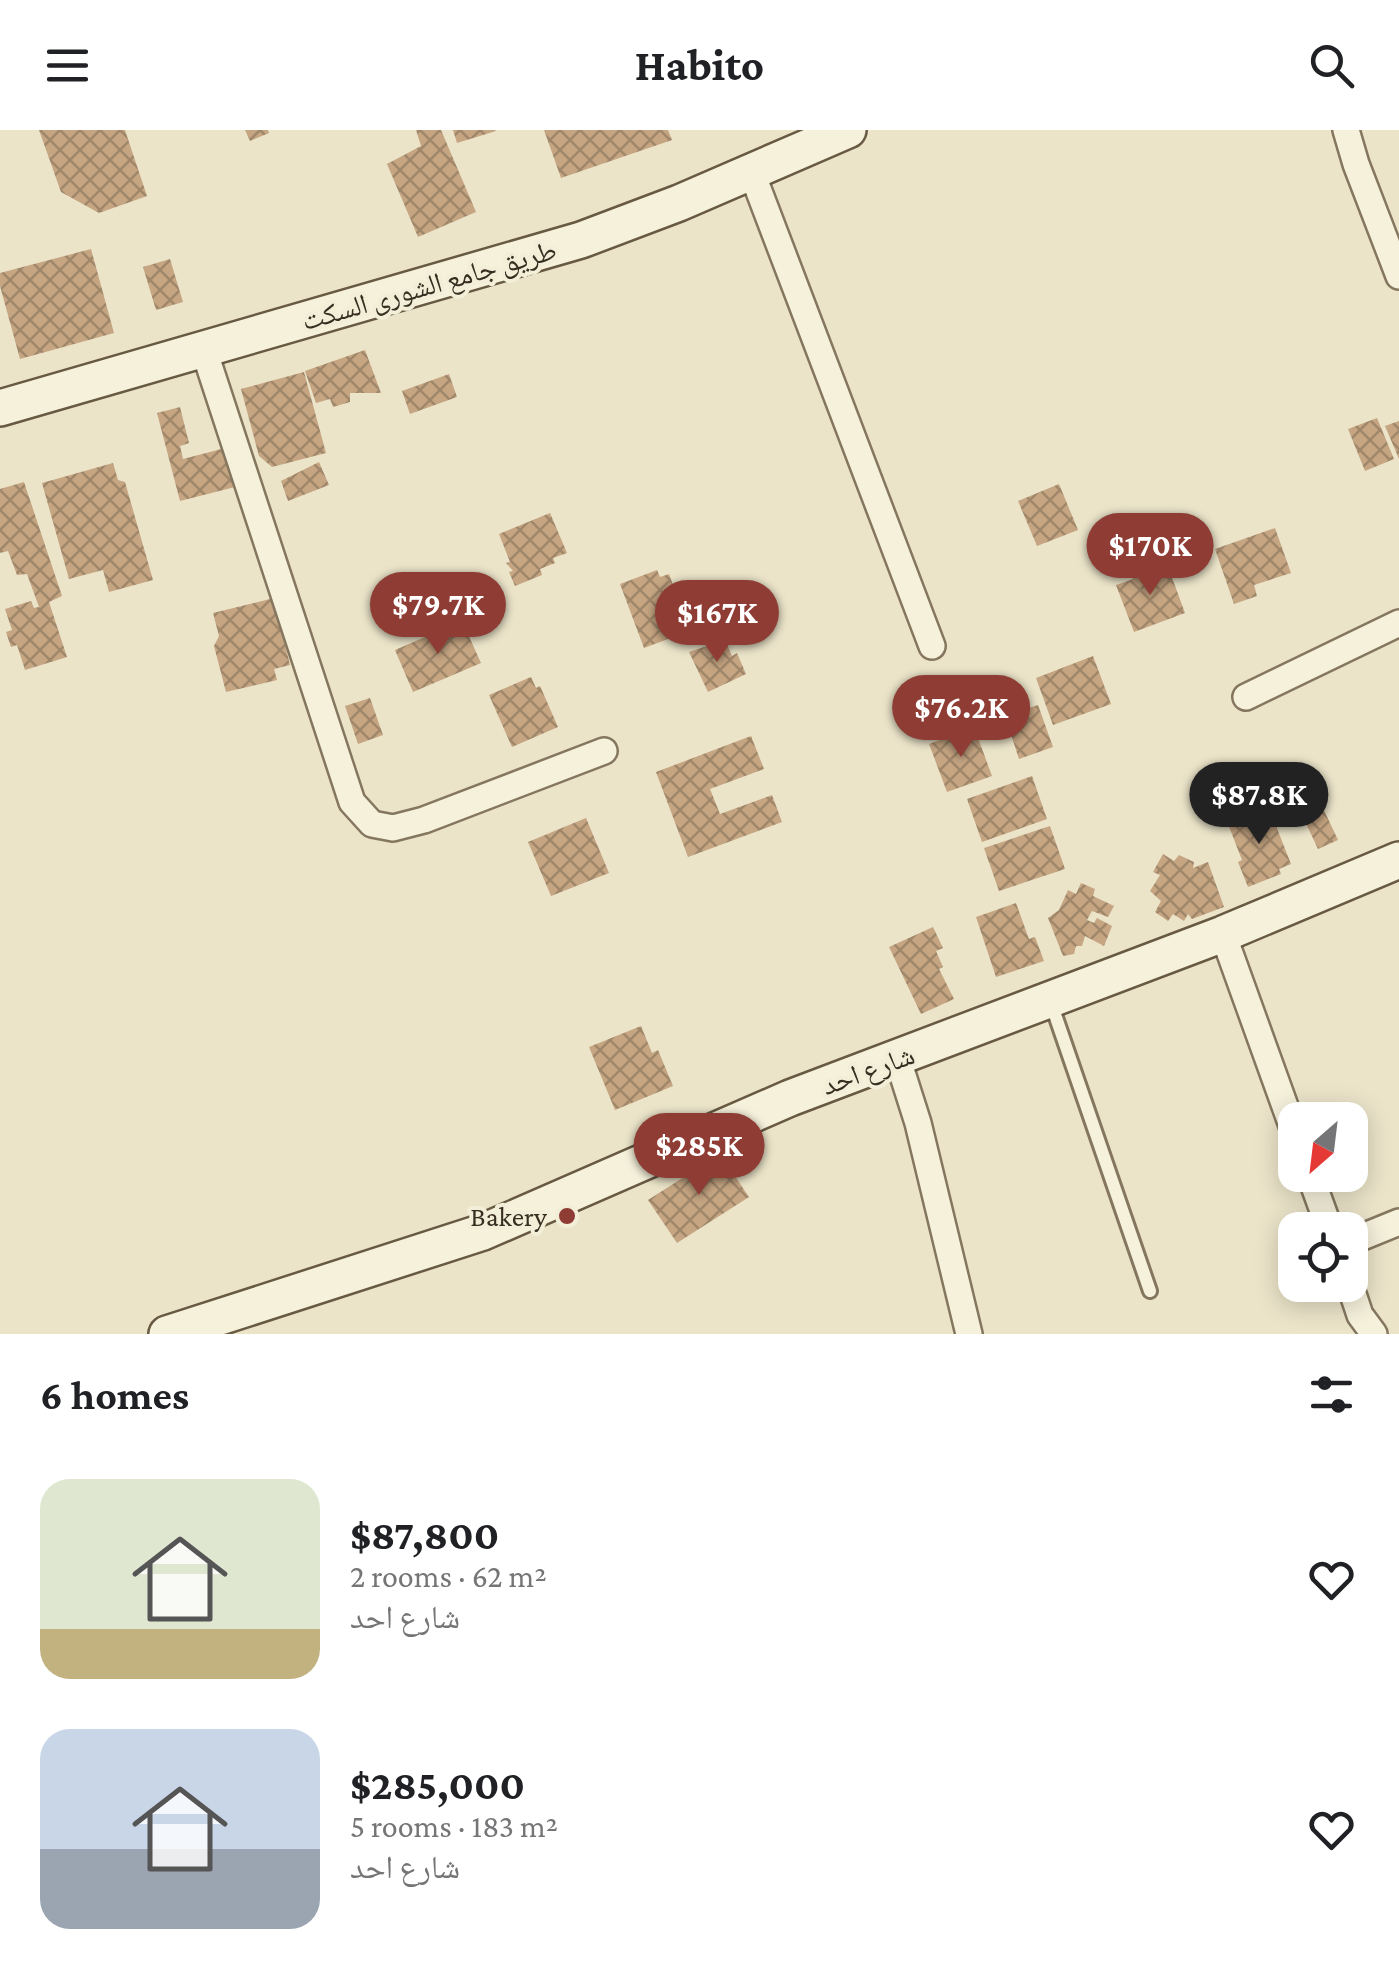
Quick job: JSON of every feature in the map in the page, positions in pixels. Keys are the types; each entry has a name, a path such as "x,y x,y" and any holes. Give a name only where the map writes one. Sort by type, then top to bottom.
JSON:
{"street":[{"name":"طريق جامع الشورى السكت","path":"2,398 248,339 580,240 752,173 848,130"},
{"path":"1346,130 1399,276"},
{"path":"752,173 932,646"},
{"path":"203,347 352,802 372,824 392,828 424,820 604,751"},
{"path":"1246,696 1399,624"},
{"name":"شارع احد","path":"166,1334 484,1232 790,1098 1223,934 1399,860"},
{"path":"1223,934 1283,1102"},
{"path":"898,1060 918,1123 969,1334"},
{"path":"1368,1235 1399,1222"},
{"path":"1356,1302 1374,1334"}],"lane":[{"path":"1050,1001 1150,1292"}],"building":[{"path":"39,130 125,130 147,196 99,213 61,192"},
{"path":"245,130 268,130 269,133 250,141"},
{"path":"416,130 441,130 476,212 418,237 387,164 421,146"},
{"path":"453,130 495,130 496,131 457,143"},
{"path":"544,130 668,130 672,140 561,178"},
{"path":"91,249 114,333 20,359 0,273"},
{"path":"170,259 183,302 156,310 143,267"},
{"path":"365,350 381,393 350,393 350,402 333,407 330,399 316,403 305,371"},
{"path":"304,372 326,453 272,467 259,456 241,389"},
{"path":"449,374 457,397 410,414 402,391"},
{"path":"180,407 189,443 180,446 183,459 229,447 239,486 180,501 157,413"},
{"path":"1377,418 1394,459 1365,471 1348,429"},
{"path":"1399,421 1399,459 1385,426"},
{"path":"319,462 329,485 288,501 281,481"},
{"path":"113,463 118,480 125,482 153,580 109,592 103,570 69,579 42,483"},
{"path":"24,482 62,596 49,602 67,657 25,670 17,645 11,647 6,632 12,630 5,609 31,601 34,608 39,607 27,574 17,575 8,551 0,553 0,489"},
{"path":"1059,484 1078,530 1037,546 1018,501"},
{"path":"550,513 567,553 540,569 542,575 515,586 499,534"},
{"path":"1275,528 1291,573 1254,585 1257,596 1234,604 1215,549"},
{"path":"1167,564 1185,613 1134,632 1116,585 1133,579 1131,573"},
{"path":"657,570 660,577 669,574 687,632 644,648 620,584"},
{"path":"274,598 290,665 274,669 277,680 226,692 214,646 219,636 213,613"},
{"path":"462,621 481,663 413,692 395,650"},
{"path":"725,640 732,656 737,653 746,674 708,692 689,652"},
{"path":"1093,656 1111,704 1053,725 1036,678"},
{"path":"531,677 536,688 540,686 558,727 512,747 489,695"},
{"path":"370,698 383,735 358,744 345,706"},
{"path":"1038,705 1053,747 1019,759 1005,716"},
{"path":"974,727 992,776 947,792 929,744"},
{"path":"751,736 764,769 710,789 720,814 772,795 782,822 688,857 656,772"},
{"path":"1032,776 1047,819 982,842 967,799"},
{"path":"1314,789 1338,840 1318,849 1294,798"},
{"path":"1269,808 1291,864 1279,869 1281,874 1248,887 1228,824"},
{"path":"586,818 609,873 551,896 528,842"},
{"path":"1050,826 1065,869 999,891 984,848"},
{"path":"1163,854 1174,861 1179,855 1194,862 1193,868 1208,862 1224,907 1192,919 1188,914 1184,921 1173,914 1168,921 1155,912 1161,901 1150,891 1160,875 1153,872"},
{"path":"1081,883 1095,889 1093,896 1114,906 1108,917 1092,911 1087,920 1094,923 1097,918 1112,926 1104,946 1085,936 1074,954 1063,956 1048,918 1059,910 1068,890 1076,894"},
{"path":"1016,903 1029,939 1035,937 1044,961 996,977 976,917"},
{"path":"933,927 943,948 936,951 943,967 939,969 954,999 921,1014 889,947"},
{"path":"641,1026 652,1053 658,1050 673,1086 615,1110 589,1047"},
{"path":"720,1154 749,1197 677,1243 648,1200"}],"place":[{"name":"Bakery","path":"567,1216"}]}
